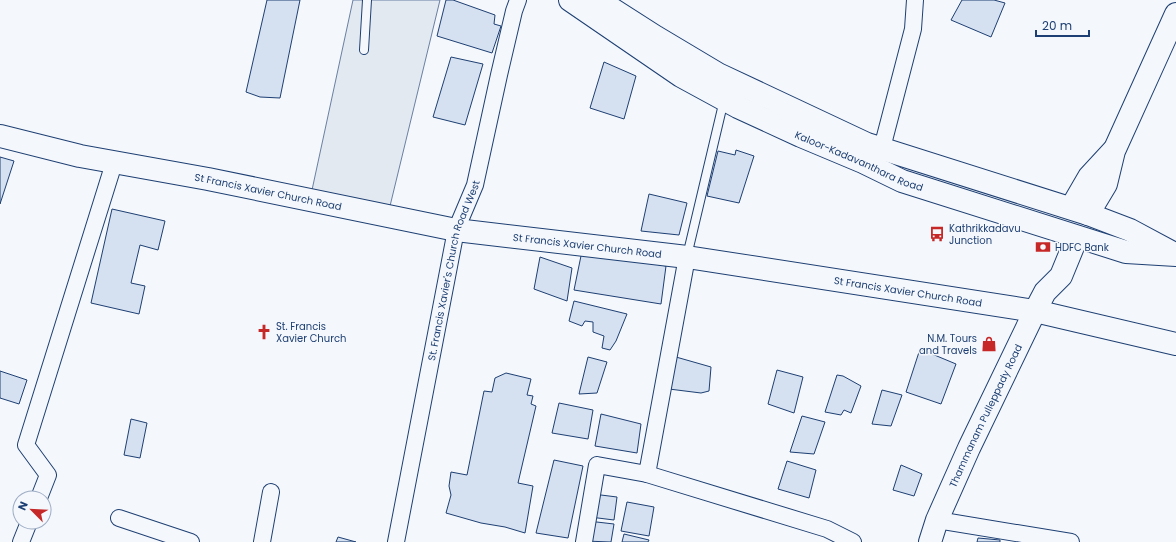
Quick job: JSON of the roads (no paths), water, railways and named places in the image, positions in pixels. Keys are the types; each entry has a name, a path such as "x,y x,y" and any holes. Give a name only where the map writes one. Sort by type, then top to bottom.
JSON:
{"main road":[{"name":"Kaloor-Kadavanthara Road","path":"570,0 681,76 801,136 863,162 902,181 1126,252 1176,255"},
{"name":"Kaloor-Kadavanthara Road","path":"598,0 718,74 867,144 1080,211 1130,230 1176,255"},
{"path":"1080,211 1089,177 1114,150 1176,14"},
{"name":"St Francis Xavier Church Road","path":"0,136 80,156 208,179 456,230 1040,301 1176,344"},
{"name":"Thammanam Pulleppady Road","path":"930,542 937,520 969,448 1040,301 1048,272 1069,234"}],"street":[{"name":"St. Francis Xavier's Church Road West","path":"396,542 456,230 475,185 504,53 518,0"},
{"path":"882,148 913,29 915,0"},
{"path":"41,490 48,475 26,445 114,163"},
{"path":"647,474 686,257"},
{"path":"584,542 597,465 647,474 827,529 853,542"},
{"path":"262,542 271,492"},
{"path":"119,518 173,538 191,542"},
{"path":"937,520 1071,542"},
{"path":"21,542 26,530"}],"lane":[{"path":"364,50 367,0"},
{"path":"686,257 725,99"}],"place":[{"name":"Kathrikkadavu Junction","path":"937,234"},
{"name":"HDFC Bank","path":"1043,247"},
{"name":"St. Francis Xavier Church","path":"264,332"},
{"name":"N.M. Tours and Travels","path":"989,344"}]}
